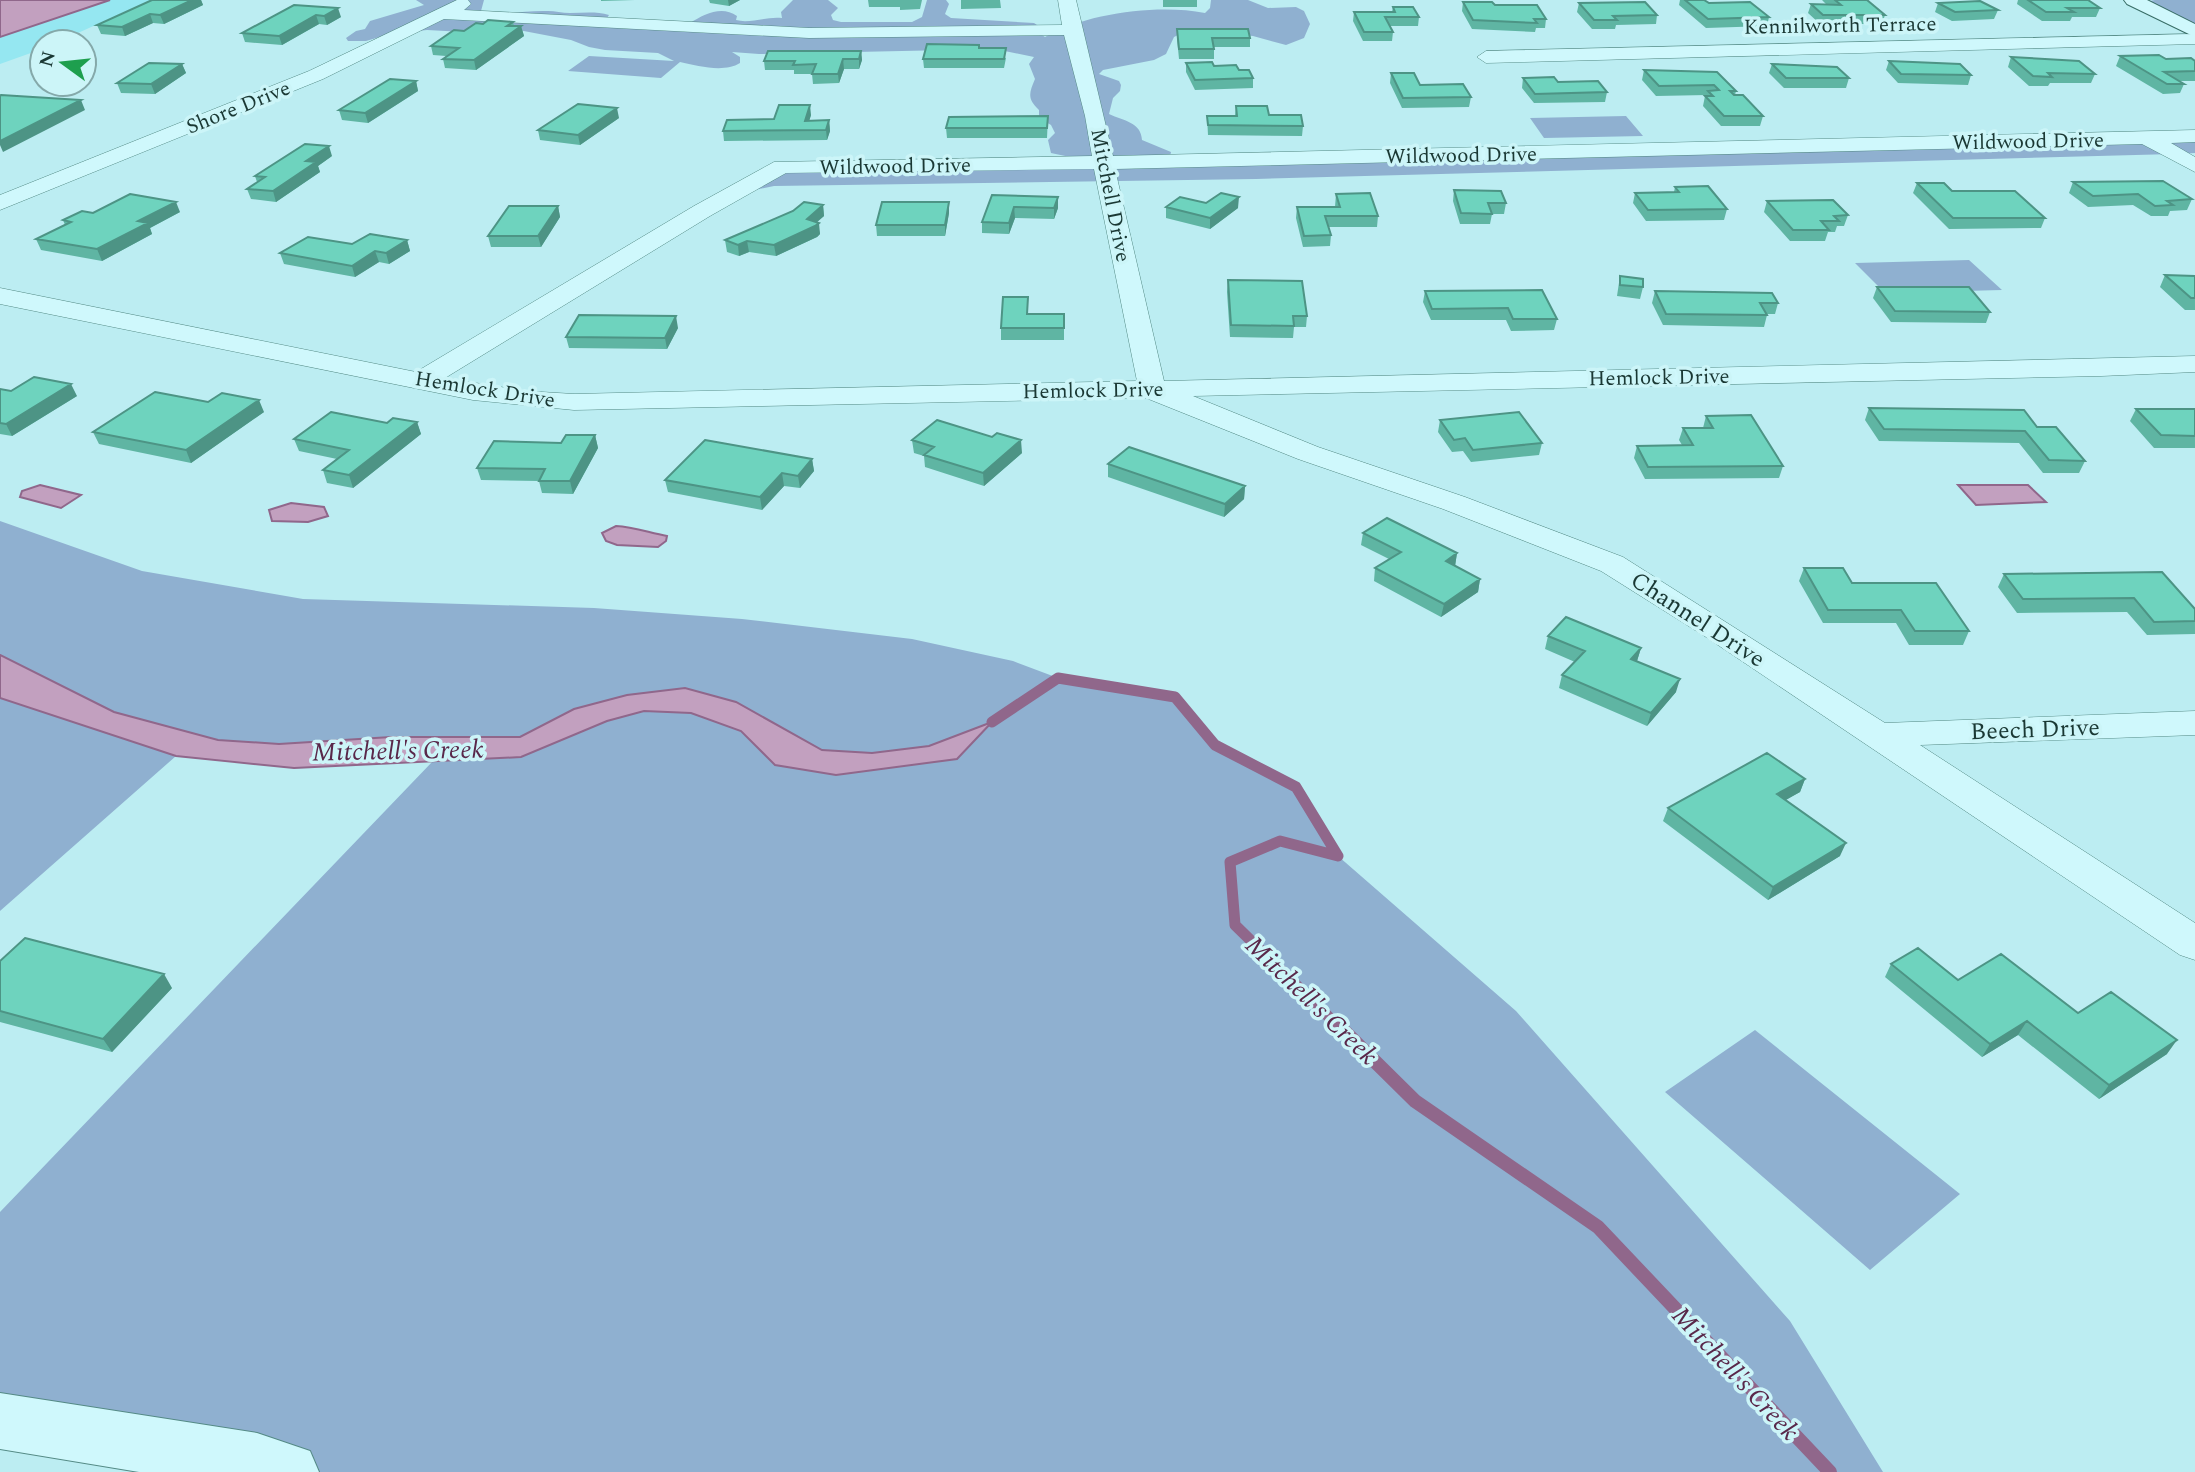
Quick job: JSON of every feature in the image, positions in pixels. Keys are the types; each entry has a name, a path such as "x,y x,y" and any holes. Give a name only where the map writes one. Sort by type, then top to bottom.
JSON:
{"main road":[{"path":"2133,0 2195,31"},
{"path":"0,1421 257,1462 289,1472"}],"street":[{"name":"Shore Drive","path":"0,203 316,75 470,0"},
{"name":"Mitchell Drive","path":"1067,0 1072,30 1095,116 1152,390"},
{"path":"441,14 809,33 1072,30"},
{"name":"Kennilworth Terrace","path":"1486,57 2195,39"},
{"name":"Wildwood Drive","path":"423,380 735,194 774,186 1105,172 2195,136"},
{"path":"2146,138 2184,153 2195,166"},
{"name":"Wildwood Drive","path":"1105,172 2184,153"},
{"name":"Hemlock Drive","path":"0,296 525,399 574,401 2092,369 2195,363"},
{"name":"Channel Drive","path":"1152,390 1308,453 1454,503 1612,564 2195,944"},
{"name":"Beech Drive","path":"1874,735 2195,723"}],"shaded area":[{"path":"416,0 484,0 481,11 490,12 594,13 609,15 607,18 690,23 719,11 731,13 737,16 736,20 741,21 782,18 781,12 793,0 828,0 838,8 831,15 833,20 841,22 912,22 922,17 927,0 946,0 949,4 945,14 951,18 1034,23 1043,29 1042,35 1045,37 1102,16 1145,10 1205,13 1210,8 1211,0 1248,0 1268,8 1296,7 1304,11 1310,24 1304,38 1286,45 1253,36 1209,32 1180,34 1174,37 1166,54 1154,60 1103,70 1099,74 1119,81 1121,85 1120,91 1113,98 1109,114 1135,126 1139,129 1142,140 1171,152 1170,157 1070,157 1051,153 1048,140 1055,133 1051,125 1039,118 1039,110 1031,99 1030,92 1035,79 1029,64 1034,57 995,49 759,54 732,52 740,57 740,63 734,66 711,68 680,62 661,78 568,71 589,56 674,61 658,53 605,50 571,40 508,28 464,32 427,30 390,34 366,41 348,41 346,38 365,29 370,21 424,5"},
{"path":"2155,0 2195,0 2195,31 2138,3"},
{"path":"1626,116 1643,136 1544,138 1530,118"},
{"path":"2195,136 2195,153 2173,154 1256,179 774,186 735,194 782,167"},
{"path":"1969,260 2002,290 1885,293 1855,263"},
{"path":"0,521 142,571 303,599 594,608 742,619 912,639 1013,661 1058,678 1175,697 1215,745 1296,787 1338,856 1516,1011 1790,1321 1883,1472 289,1472 0,1403 0,1212 433,761 521,757 607,721 644,711 691,713 741,731 775,765 957,759 991,723 929,746 872,753 822,750 736,702 574,709 520,737 391,737 279,744 218,740 114,712 0,655"},
{"path":"0,698 176,756 0,911"},
{"path":"1755,1030 1960,1194 1870,1270 1665,1092"}],"sand":[{"path":"110,0 151,0 89,28 28,28 28,54 0,64 0,37"}],"water":[{"path":"0,0 110,0 0,37"},
{"path":"40,485 81,495 61,508 20,497 22,491"},
{"path":"1958,485 2028,485 2046,502 1976,505"},
{"path":"291,503 324,507 328,516 308,522 272,521 269,510"},
{"path":"616,526 667,536 666,541 658,547 617,545 606,541 602,533"},
{"path":"0,655 114,712 218,740 279,744 391,737 520,737 574,709 627,695 685,688 736,702 822,750 872,753 929,746 992,722 957,759 836,775 775,765 741,731 691,713 644,711 607,721 521,757 294,768 176,756 0,698"}],"building":[{"path":"152,0 192,0 160,15 150,14 122,27 97,25"},
{"path":"1685,0 1704,0 1709,3 1750,2 1769,17 1708,19"},
{"path":"1835,0 1867,0 1885,15 1823,15 1811,4 1841,5"},
{"path":"2028,0 2088,0 2100,8 2067,8 2074,12 2046,12"},
{"path":"1980,1 1998,10 1955,12 1938,3"},
{"path":"1463,2 1537,5 1546,19 1534,19 1537,23 1473,20"},
{"path":"1645,2 1657,15 1613,16 1617,20 1594,20 1579,3"},
{"path":"294,5 338,8 324,16 316,15 279,36 242,33"},
{"path":"1393,7 1413,7 1419,17 1385,17 1393,32 1364,32 1354,12 1395,12"},
{"path":"488,20 513,22 507,26 521,26 474,60 443,59 459,48 431,46 454,30 464,31 476,23 483,24"},
{"path":"1177,29 1248,29 1250,38 1212,38 1214,49 1179,49"},
{"path":"927,44 1006,48 1004,59 923,59"},
{"path":"768,51 861,51 859,59 843,59 838,74 812,74 816,64 793,65 795,61 764,61"},
{"path":"2159,55 2166,59 2191,58 2195,61 2195,71 2164,72 2184,84 2167,84 2120,56"},
{"path":"2011,57 2079,61 2095,74 2048,73 2052,77 2033,76"},
{"path":"1889,61 1960,64 1971,75 1901,74"},
{"path":"1212,62 1214,66 1236,65 1239,70 1249,70 1253,78 1195,80 1186,63"},
{"path":"149,63 182,64 151,84 117,83"},
{"path":"1772,64 1837,67 1849,78 1786,78"},
{"path":"1644,70 1717,72 1736,91 1730,91 1734,95 1743,95 1763,116 1724,116 1705,96 1713,96 1708,91 1719,90 1714,85 1659,86"},
{"path":"1391,73 1414,73 1420,85 1463,84 1471,97 1403,98"},
{"path":"1554,77 1558,82 1598,81 1607,92 1535,94 1523,78"},
{"path":"390,79 416,81 365,113 339,110"},
{"path":"1,95 81,100 0,141"},
{"path":"578,104 617,108 578,135 538,130"},
{"path":"779,105 810,105 805,121 829,120 826,130 723,131 727,120 774,119"},
{"path":"1236,106 1267,106 1269,115 1301,115 1303,126 1208,125 1207,116 1237,116"},
{"path":"1048,116 1047,128 946,128 949,117"},
{"path":"305,144 329,146 306,161 316,162 273,191 247,189 265,177 255,176"},
{"path":"2163,181 2192,199 2167,201 2173,205 2155,206 2138,194 2093,196 2073,182"},
{"path":"1917,183 1944,183 1952,191 2015,191 2045,218 1953,218"},
{"path":"1708,186 1727,209 1648,210 1635,193 1679,192 1675,187"},
{"path":"1454,190 1501,191 1506,203 1488,203 1492,214 1461,213"},
{"path":"1221,193 1239,197 1210,218 1166,207 1180,197 1206,203"},
{"path":"1370,193 1378,216 1325,216 1331,235 1304,236 1297,207 1340,207 1336,194"},
{"path":"130,194 176,202 138,221 148,223 97,249 36,239 71,222 63,220 82,211 93,213"},
{"path":"992,195 1058,197 1054,208 1014,207 1009,223 982,222"},
{"path":"1833,200 1848,215 1834,216 1839,221 1821,221 1829,230 1793,230 1767,201"},
{"path":"804,202 823,205 807,219 819,223 815,226 774,245 747,241 738,245 725,240 793,211"},
{"path":"882,202 949,202 945,225 876,225"},
{"path":"509,206 558,206 538,236 488,236"},
{"path":"370,234 407,240 386,253 375,251 352,266 280,253 308,237 352,244"},
{"path":"2165,275 2195,276 2195,298 2191,298"},
{"path":"1620,276 1643,279 1643,287 1620,285"},
{"path":"1228,280 1302,281 1307,316 1293,316 1294,326 1231,325"},
{"path":"1877,287 1969,287 1990,312 1895,311"},
{"path":"1542,290 1557,319 1513,319 1508,308 1432,309 1425,291"},
{"path":"1655,291 1772,293 1778,303 1760,303 1767,315 1666,314"},
{"path":"1003,297 1028,297 1027,314 1064,314 1064,328 1001,328"},
{"path":"579,315 676,316 665,338 566,337"},
{"path":"34,377 71,384 6,424 0,423 0,389 11,391"},
{"path":"155,392 208,402 222,393 259,400 186,450 93,432"},
{"path":"1869,408 2024,410 2037,427 2056,427 2085,461 2049,460 2025,431 1884,429"},
{"path":"2136,409 2195,409 2195,436 2161,435"},
{"path":"331,412 387,423 393,418 417,422 349,475 323,470 349,450 294,439"},
{"path":"1519,412 1542,443 1473,450 1465,438 1454,440 1440,420"},
{"path":"1751,415 1783,466 1648,467 1637,446 1693,445 1683,428 1713,428 1706,416"},
{"path":"937,420 992,437 997,433 1021,440 983,473 924,455 934,447 912,440"},
{"path":"566,435 595,435 570,481 539,481 545,469 477,468 494,441 561,443"},
{"path":"705,440 812,459 798,476 782,473 760,497 665,480"},
{"path":"1129,447 1245,486 1225,504 1108,464"},
{"path":"1387,518 1457,553 1446,561 1480,579 1444,604 1375,568 1401,552 1363,533"},
{"path":"1804,568 1843,568 1852,583 1936,583 1969,631 1915,631 1901,610 1828,610"},
{"path":"2162,572 2195,609 2195,621 2154,622 2134,598 2023,599 2004,574"},
{"path":"1566,617 1641,648 1631,659 1680,679 1651,713 1562,675 1585,651 1548,636"},
{"path":"1767,753 1805,779 1777,794 1846,843 1773,887 1668,808"},
{"path":"25,938 164,974 103,1039 0,1011 0,961"},
{"path":"1918,948 1958,980 2001,954 2078,1013 2111,992 2177,1040 2109,1085 2027,1021 1990,1044 1891,964"}],"waterway":[{"name":"Mitchell's Creek","path":"992,722 1058,678 1175,697 1215,745 1296,787 1338,856 1280,841 1230,862 1235,925 1337,1025"},
{"name":"Mitchell's Creek","path":"1336,1023 1415,1101 1598,1227 1830,1472"}]}
